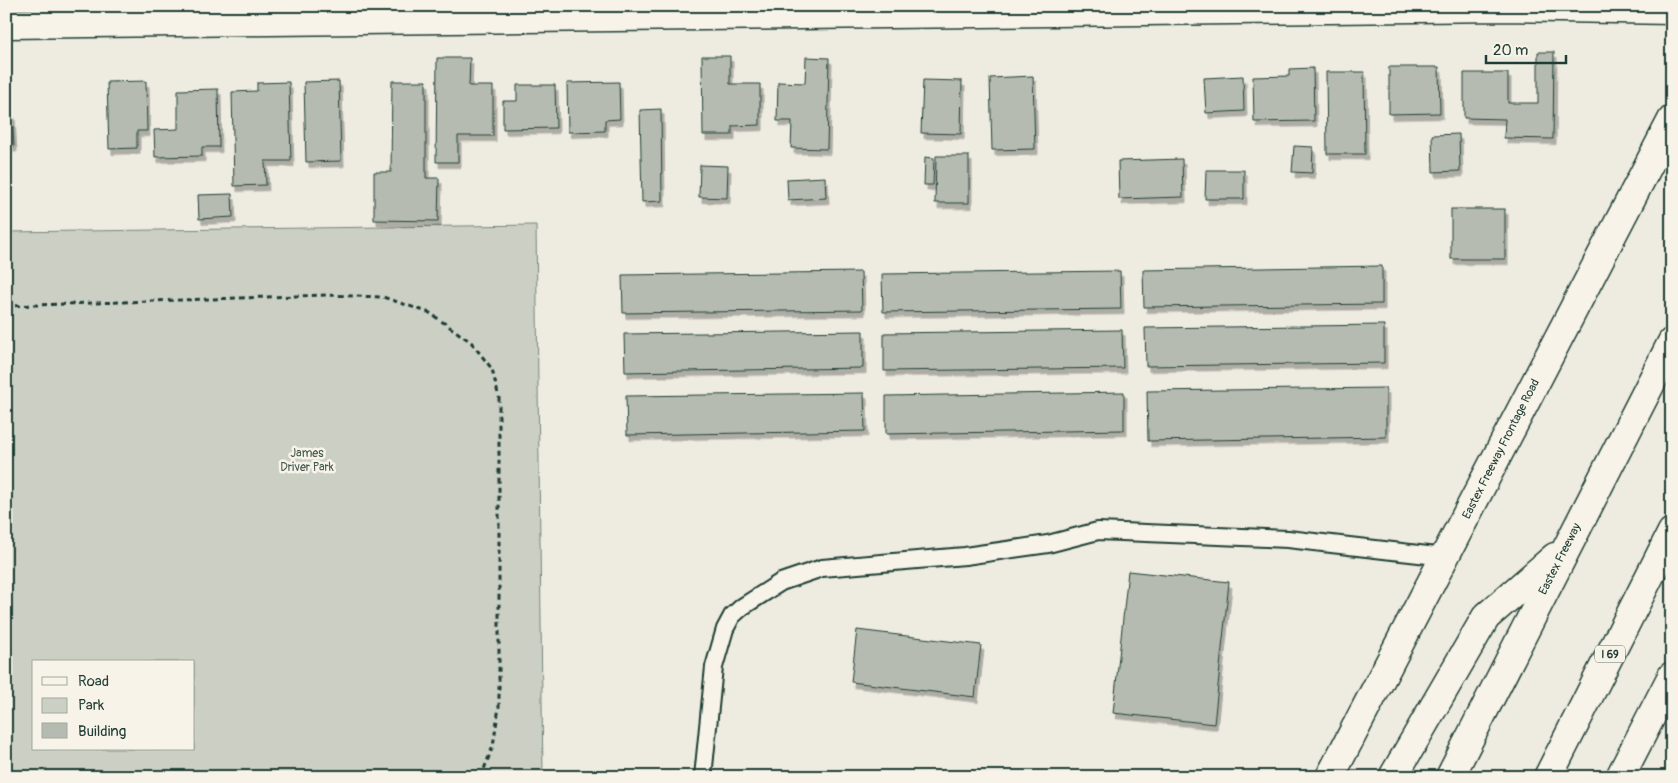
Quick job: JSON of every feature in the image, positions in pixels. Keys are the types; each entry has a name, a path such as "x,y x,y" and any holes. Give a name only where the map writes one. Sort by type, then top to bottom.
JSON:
{"main road":[{"path":"6,24 41,15 1502,6 1672,10"},
{"name":"Eastex Freeway Frontage Road","path":"1330,777 1672,120"},
{"name":"Eastex Freeway","path":"1450,777 1672,342"},
{"name":"I 69","path":"1548,777 1672,532"},
{"path":"1393,777 1486,617 1566,548"},
{"path":"1620,777 1672,676"}],"lane":[{"path":"703,777 714,667 725,629 732,616 742,607 781,582 822,568 965,556 1048,544 1098,531 1288,539 1445,557"}],"path":[{"path":"6,306 326,295 383,297 430,313 471,342 492,369 499,398 500,707 493,746 481,777"}],"green space":[{"name":"James Driver Park","path":"536,225 543,777 6,777 6,232"}],"building":[{"path":"1538,52 1554,52 1553,139 1504,138 1505,119 1464,118 1464,73 1508,73 1508,103 1538,103"},
{"path":"702,56 730,56 730,84 760,84 760,125 732,126 732,135 703,135"},
{"path":"806,57 829,58 827,149 791,148 792,121 777,121 778,82 805,83"},
{"path":"437,58 470,58 469,86 493,86 493,136 458,136 458,162 436,162"},
{"path":"1389,67 1439,67 1440,113 1389,114"},
{"path":"1313,68 1314,121 1254,122 1253,77 1289,76 1289,69"},
{"path":"1326,72 1364,72 1365,154 1327,154"},
{"path":"1033,76 1035,149 992,150 990,78"},
{"path":"1243,76 1244,111 1206,113 1204,78"},
{"path":"923,80 962,81 961,134 921,133"},
{"path":"146,81 147,131 137,131 137,148 109,149 107,82"},
{"path":"339,81 341,161 306,162 304,82"},
{"path":"392,81 426,81 426,178 439,178 438,221 374,220 374,172 391,172"},
{"path":"289,82 291,161 265,161 266,185 234,186 232,92 257,91 257,83"},
{"path":"619,82 620,119 605,120 605,131 568,132 567,83"},
{"path":"517,85 555,85 556,128 503,129 503,101 517,101"},
{"path":"218,89 219,147 202,147 202,156 155,157 154,130 178,129 178,90"},
{"path":"661,109 662,201 642,202 640,110"},
{"path":"6,113 12,113 14,146 6,147"},
{"path":"1459,134 1460,171 1433,172 1432,135"},
{"path":"1294,146 1313,147 1312,173 1292,172"},
{"path":"936,156 969,156 969,203 935,203"},
{"path":"925,157 934,158 933,185 924,185"},
{"path":"1182,159 1183,197 1119,199 1118,161"},
{"path":"700,165 728,166 727,198 699,197"},
{"path":"1206,170 1244,170 1244,199 1205,199"},
{"path":"825,177 826,198 788,200 787,179"},
{"path":"232,194 233,217 199,219 198,195"},
{"path":"1451,209 1505,209 1505,259 1451,259"},
{"path":"1382,266 1382,304 1144,307 1143,270"},
{"path":"1120,271 1121,309 883,312 882,274"},
{"path":"861,272 862,310 623,313 622,275"},
{"path":"1384,325 1384,363 1146,366 1145,328"},
{"path":"1122,330 1123,368 884,371 884,333"},
{"path":"863,331 863,368 625,372 624,334"},
{"path":"1386,388 1386,437 1148,441 1147,391"},
{"path":"1124,392 1124,430 886,434 886,396"},
{"path":"864,393 865,431 627,435 626,396"},
{"path":"1128,571 1229,582 1214,724 1113,713"},
{"path":"857,630 981,645 975,697 851,682"}]}
